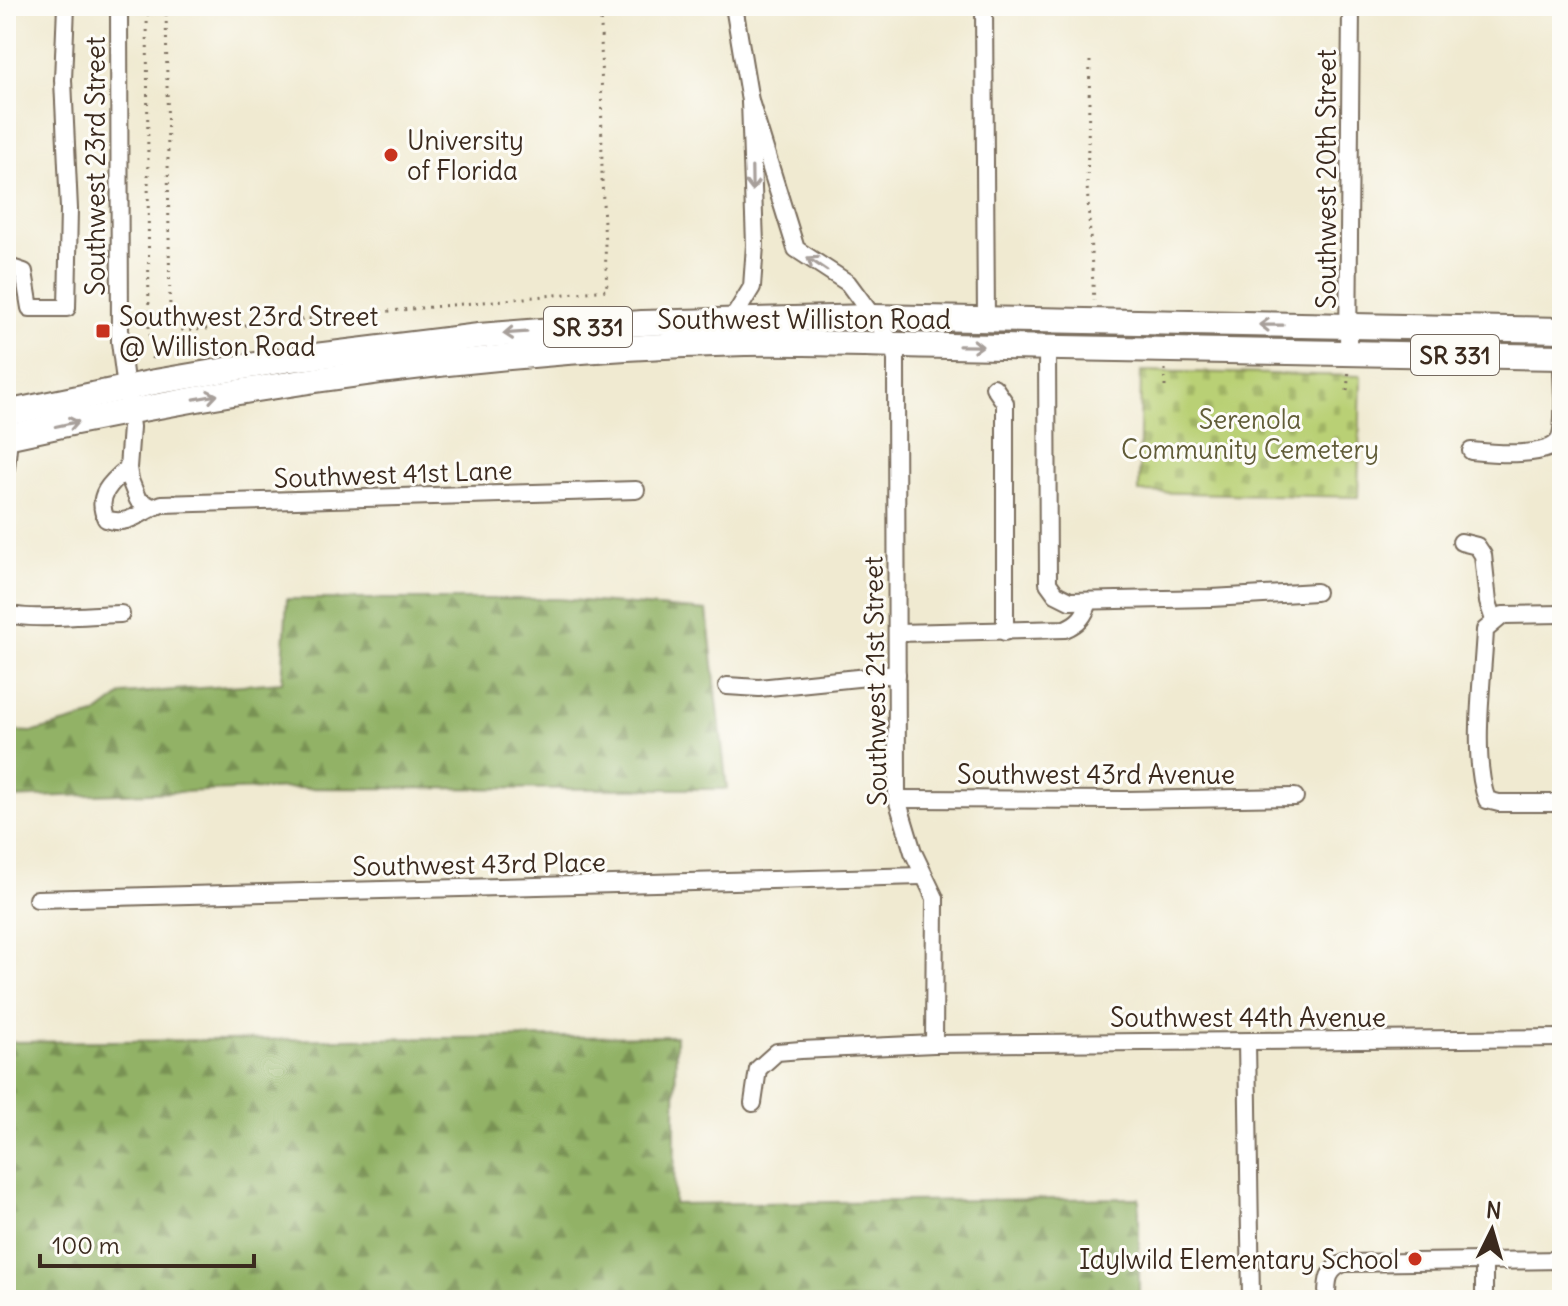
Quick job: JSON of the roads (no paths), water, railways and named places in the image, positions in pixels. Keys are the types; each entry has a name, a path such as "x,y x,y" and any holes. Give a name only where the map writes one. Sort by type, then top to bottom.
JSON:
{"highway":[{"name":"Southwest Williston Road","path":"7,429 265,363 406,344 583,327 872,317 1562,330"},
{"name":"Southwest Williston Road","path":"127,399 482,360 743,343 1562,357"}],"street":[{"path":"6,266 24,272 30,308 67,308 69,209 63,80 66,6"},
{"name":"Southwest 23rd Street","path":"119,6 119,309 131,427 128,468 138,500 152,507"},
{"path":"734,6 750,101 796,249 848,283 893,344"},
{"path":"984,6 986,321"},
{"name":"Southwest 20th Street","path":"1348,353 1351,6"},
{"path":"732,320 746,300 754,272 750,101"},
{"name":"Southwest 21st Street","path":"893,344 896,360 897,799 922,876 935,898 934,1044"},
{"path":"1047,347 1048,583 1056,594 1070,601 1089,601 1316,592"},
{"path":"1471,451 1540,451 1555,446 1561,436 1562,369"},
{"path":"994,387 1005,403 1005,632"},
{"path":"6,468 7,429"},
{"path":"128,468 107,488 102,498 106,519 116,523 129,522 152,507"},
{"name":"Southwest 41st Lane","path":"152,507 162,504 636,490"},
{"path":"1461,542 1477,546 1483,555 1488,602 1494,620"},
{"path":"897,633 1065,629 1078,623 1089,601"},
{"path":"6,613 34,616 121,614"},
{"path":"1562,614 1503,615 1485,630 1480,727 1481,783 1487,800 1499,803 1562,803"},
{"path":"727,686 759,688 897,674"},
{"name":"Southwest 43rd Avenue","path":"897,799 1295,797"},
{"name":"Southwest 43rd Place","path":"37,899 922,876"},
{"name":"Southwest 44th Avenue","path":"753,1103 758,1069 777,1052 934,1044 1562,1038"},
{"path":"1247,1042 1251,1300"},
{"path":"1327,1300 1327,1277 1334,1267 1345,1263 1562,1260"},
{"path":"1484,1261 1484,1300"}],"place":[{"name":"University of Florida","path":"391,155"},
{"name":"Southwest 23rd Street @ Williston Road","path":"103,331"},
{"name":"Idylwild Elementary School","path":"1415,1259"}],"park label":[{"name":"Serenola Community Cemetery","path":"1250,434"}]}
